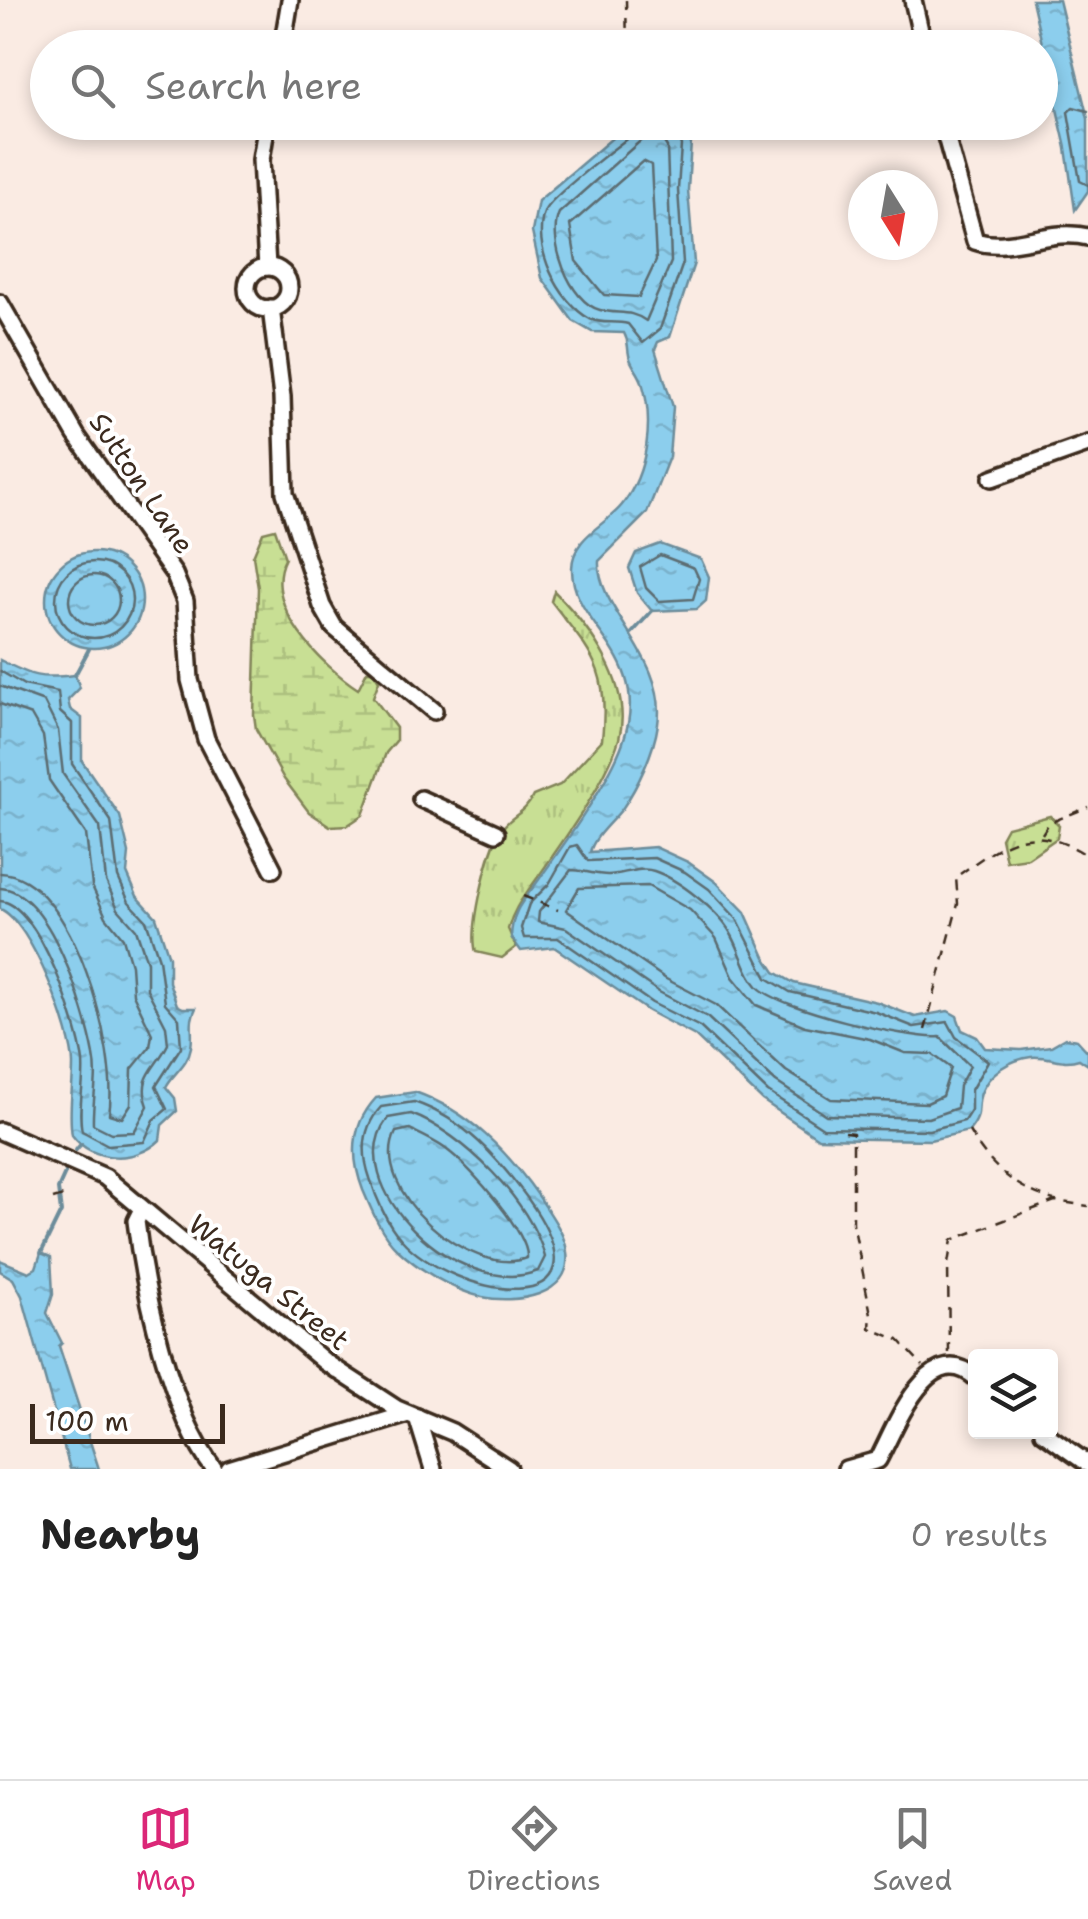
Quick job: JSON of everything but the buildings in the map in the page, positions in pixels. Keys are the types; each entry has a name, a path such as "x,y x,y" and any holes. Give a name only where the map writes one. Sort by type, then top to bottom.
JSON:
{"street":[{"path":"285,30 290,0"},
{"path":"912,0 920,30"},
{"path":"264,140 261,160 267,267"},
{"path":"947,140 975,240 990,246 1046,236 1088,237"},
{"path":"267,267 284,274 289,286 282,303 271,308 256,305 247,288 255,272 267,267"},
{"name":"Sutton Lane","path":"0,303 76,435 174,574 185,601 190,680 206,739 273,869"},
{"path":"271,308 282,397 285,493 322,606 334,627 434,711"},
{"path":"992,478 1088,444"},
{"path":"421,800 496,833"},
{"name":"Watuga Street","path":"0,1131 105,1177 325,1362 412,1415 452,1432 509,1469"},
{"path":"141,1211 136,1221 152,1313 176,1385 214,1469"},
{"path":"846,1469 878,1460 906,1402 931,1374 951,1369 968,1375"},
{"path":"229,1469 412,1415 432,1469"},
{"path":"1053,1439 1088,1464"}],"path":[{"path":"626,0 626,30"},
{"path":"1041,835 1049,823 1088,807"},
{"path":"925,1030 958,904 956,877 1002,843 1041,835 1067,843 1088,856"},
{"path":"523,896 558,910"},
{"path":"970,1130 1006,1178 1020,1188 1055,1201 1088,1206"},
{"path":"845,1132 853,1133 853,1223 872,1314 870,1328 899,1340 931,1374"},
{"path":"53,1199 63,1196"},
{"path":"951,1369 948,1264 952,1240 1055,1201"}],"green space":[{"path":"275,529 285,558 280,576 281,595 288,614 313,650 358,689 367,671 373,671 379,681 373,697 396,728 396,741 386,753 363,815 348,825 330,826 309,812 284,779 256,729 258,588 253,556 263,532"},
{"path":"554,591 605,658 620,698 622,719 613,756 595,792 517,907 508,929 516,947 502,958 476,952 475,941 481,890 496,840 533,796 560,785 602,740 600,679 587,650 551,601"},
{"path":"1050,816 1059,825 1057,838 1028,858 1006,861 1001,838 1007,827"}],"water":[{"path":"1032,0 1059,0 1088,119 1088,191 1075,210 1058,113 1058,30 1039,30"},
{"path":"610,140 691,142 688,190 694,263 670,337 658,342 655,349 673,407 669,457 647,513 599,561 608,597 653,677 658,724 634,790 590,852 655,847 688,862 716,882 745,912 775,972 794,983 877,1002 915,1017 948,1011 957,1016 962,1030 977,1037 985,1048 1021,1050 1051,1046 1065,1038 1077,1040 1088,1052 1088,1065 1079,1059 1031,1057 1001,1068 985,1086 979,1098 978,1115 969,1131 930,1140 818,1138 762,1100 695,1036 648,1011 554,947 521,951 511,937 520,905 574,830 623,742 630,711 628,686 609,644 584,608 575,589 572,568 584,540 631,492 643,462 648,429 646,397 624,333 592,332 573,321 542,278 532,232 538,201"},
{"path":"660,544 701,559 709,577 706,601 697,609 652,611 637,593 629,568 636,553"},
{"path":"94,552 112,556 128,566 138,582 142,600 138,618 128,634 112,644 94,648 76,644 60,634 50,618 46,600 50,582 60,566 76,556"},
{"path":"0,660 36,675 75,675 80,688 68,700 70,709 82,718 82,761 120,816 129,853 127,873 137,896 156,917 169,957 169,982 177,1005 196,1008 189,1053 166,1087 175,1098 177,1111 162,1125 160,1140 139,1153 103,1155 91,1151 72,1135 73,1066 66,1030 37,955 12,918 0,909"},
{"path":"415,1092 453,1110 486,1135 540,1198 560,1231 567,1252 561,1279 551,1288 525,1298 495,1299 471,1294 425,1271 386,1236 359,1177 357,1130 376,1098"},
{"path":"41,1253 51,1257 53,1294 47,1313 62,1343 59,1346 99,1469 70,1469 22,1296 13,1279 0,1271 0,1260 29,1272 36,1268"}],"waterway":[{"path":"632,633 652,611"},
{"path":"75,675 89,649"},
{"path":"76,1150 81,1144"},
{"path":"41,1253 61,1212 58,1189 67,1169"}]}
